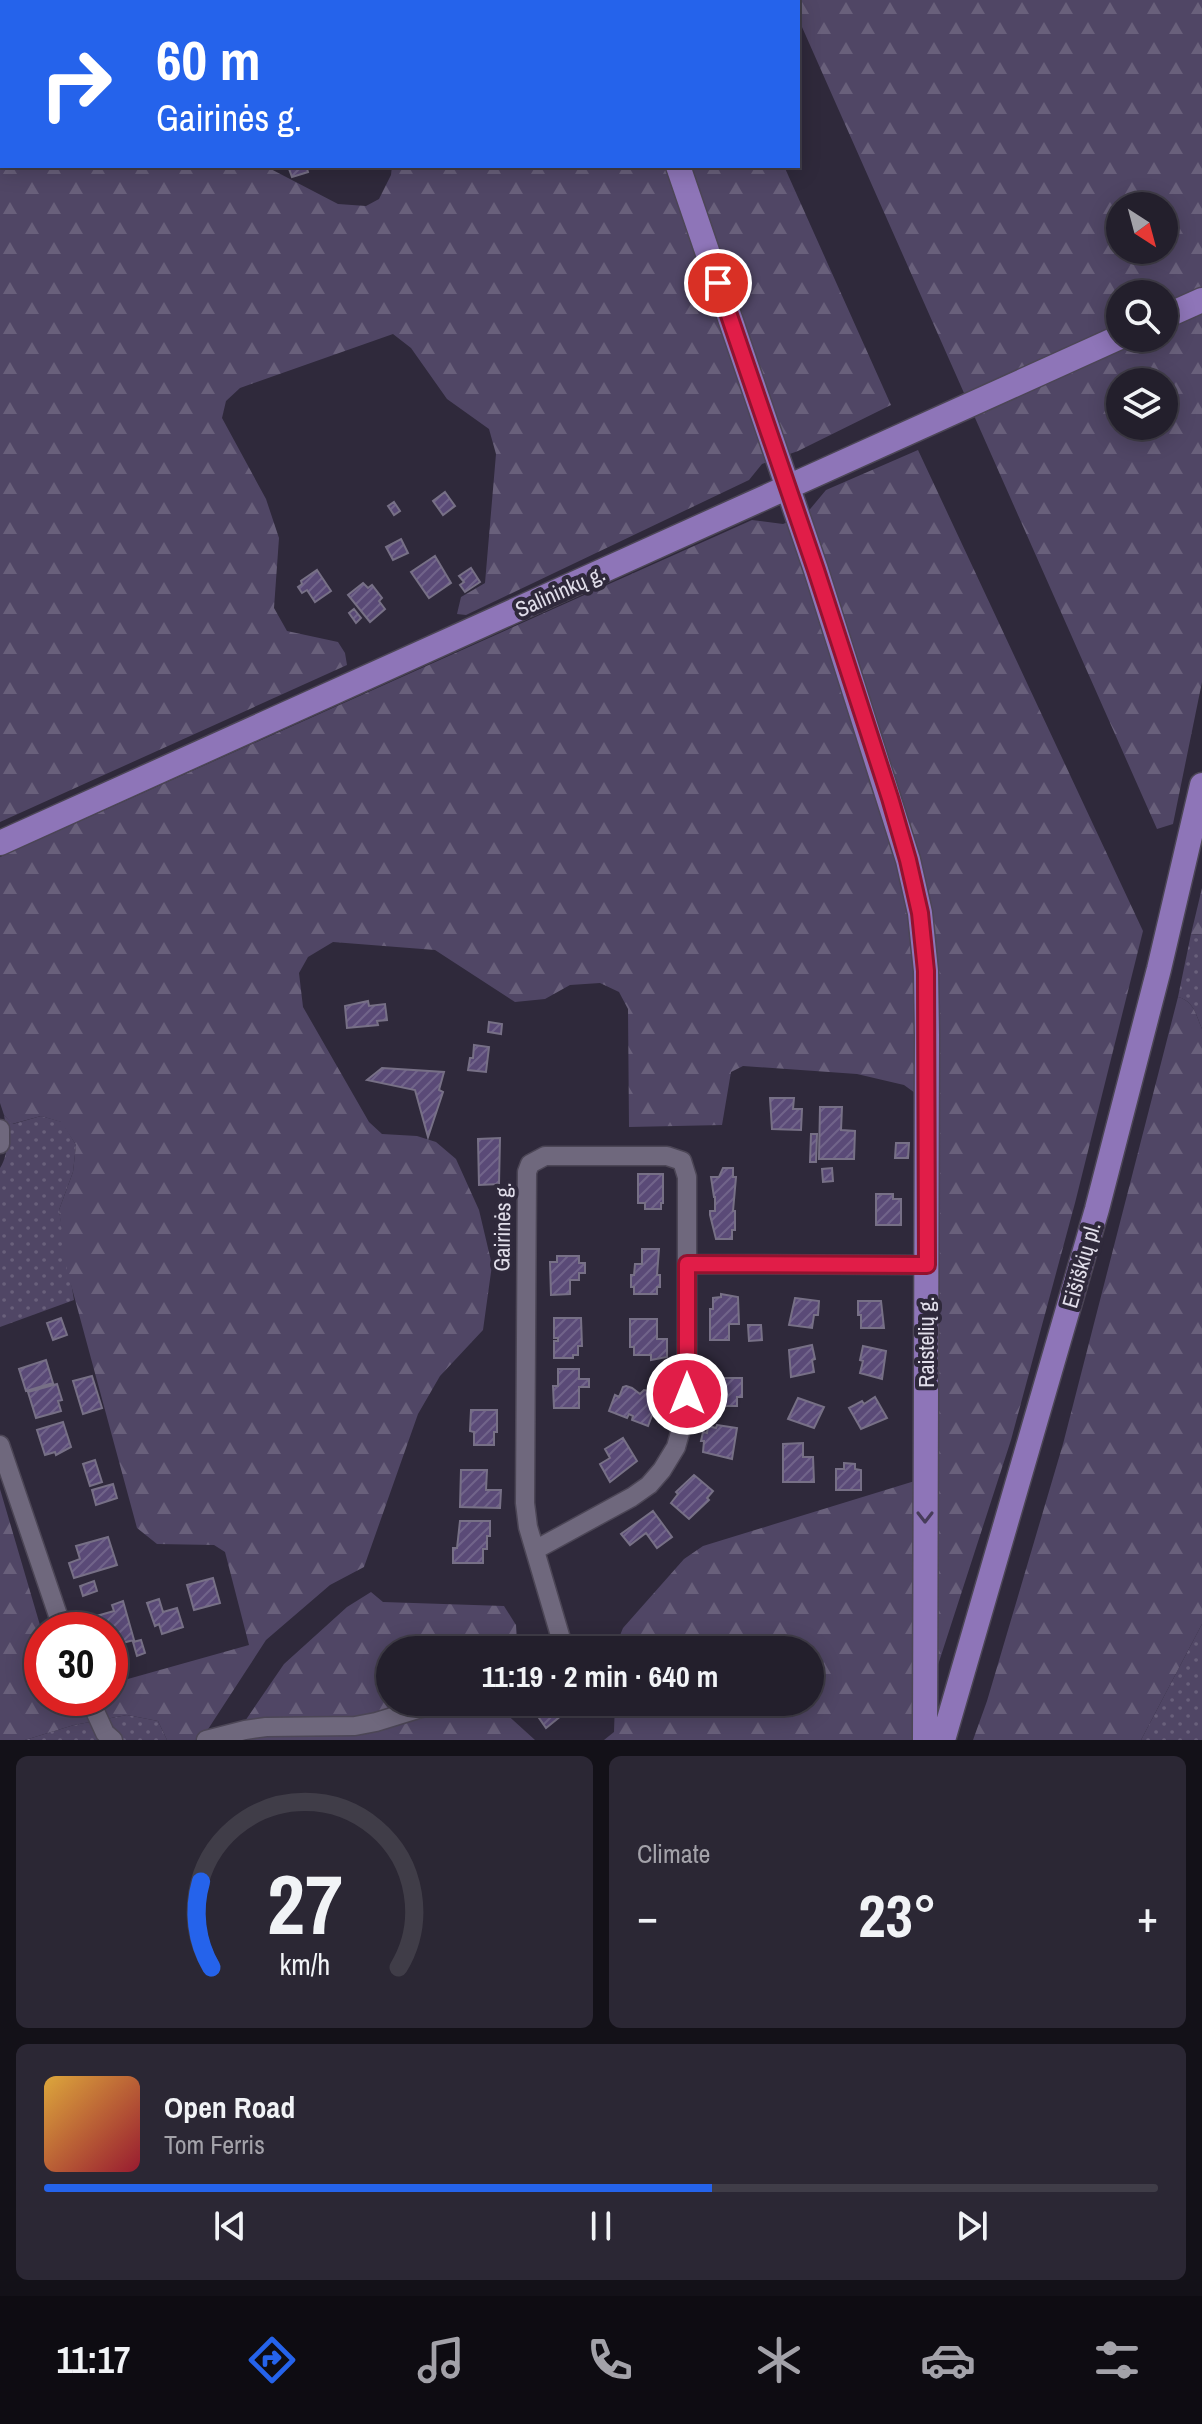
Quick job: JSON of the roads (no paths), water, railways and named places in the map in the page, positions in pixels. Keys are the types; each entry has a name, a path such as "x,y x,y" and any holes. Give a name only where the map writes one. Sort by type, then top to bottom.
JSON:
{"main road":[{"name":"Raistelių g.","path":"679,168 890,798 920,913 926,987 925,1740"},
{"path":"1178,311 1202,300"},
{"name":"Salininkų g.","path":"0,843 1106,343"},
{"name":"Eišiškių pl.","path":"943,1740 1097,1209 1159,969 1202,785"}],"street":[{"path":"0,1129 0,1144"},
{"name":"Gairinės g.","path":"535,1550 641,1491 662,1470 676,1447 687,1394 687,1177 682,1161 667,1156 545,1156 530,1164 527,1172 524,1480 528,1527 559,1636"},
{"path":"687,1264 927,1265"},
{"path":"0,1445 57,1612"},
{"path":"97,1716 105,1733 113,1740"},
{"path":"206,1740 266,1727 355,1726 396,1716"}]}
